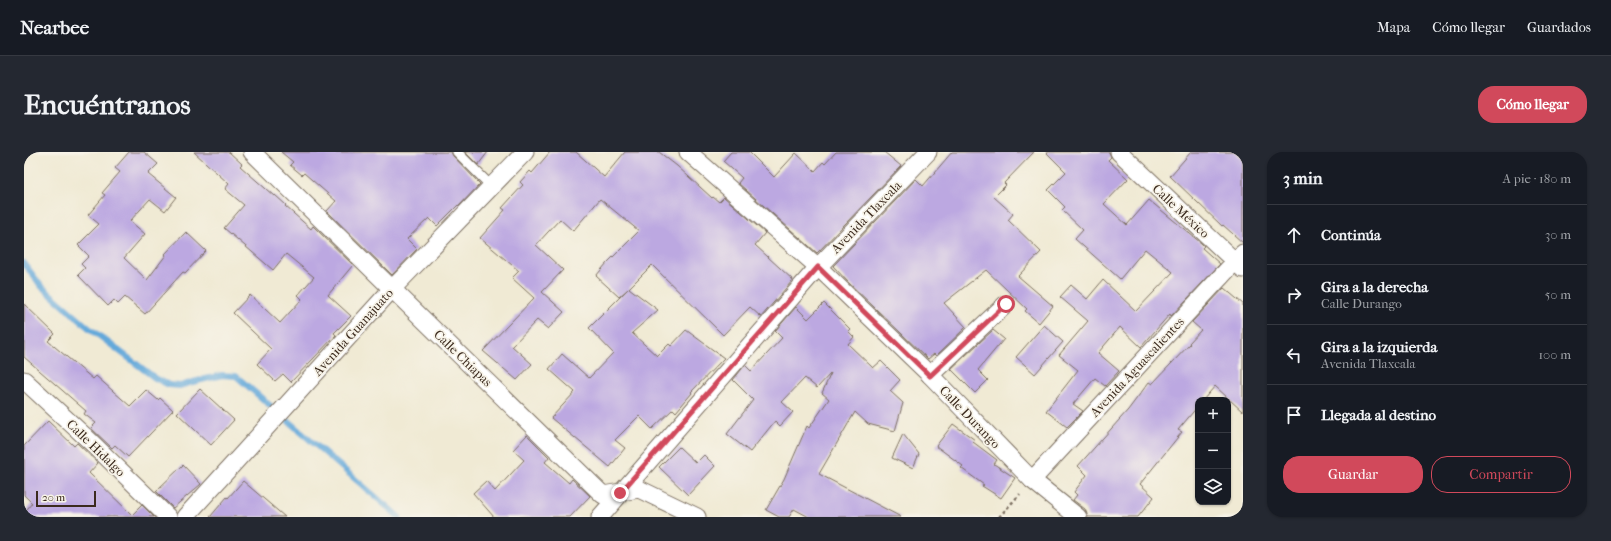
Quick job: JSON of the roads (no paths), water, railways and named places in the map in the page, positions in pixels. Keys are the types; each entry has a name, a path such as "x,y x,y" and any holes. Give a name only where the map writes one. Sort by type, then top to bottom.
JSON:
{"street":[{"name":"Calle Chiapas","path":"252,152 604,495 639,489 697,517"},
{"name":"Avenida Guanajuato","path":"185,517 392,289 525,152"},
{"name":"Calle Durango","path":"688,152 818,267 930,376 1032,480 1078,517"},
{"name":"Avenida Tlaxcala","path":"600,517 818,267 928,152"},
{"name":"Calle México","path":"1119,152 1240,261"},
{"name":"Avenida Aguascalientes","path":"1032,480 1240,261"},
{"path":"930,376 1006,304"},
{"name":"Calle Hidalgo","path":"24,380 168,517"}],"lane":[{"path":"457,152 492,187"}],"waterway":[{"path":"24,263 41,286 89,328 155,378 169,385 180,386 222,375 236,376 399,517"}]}
